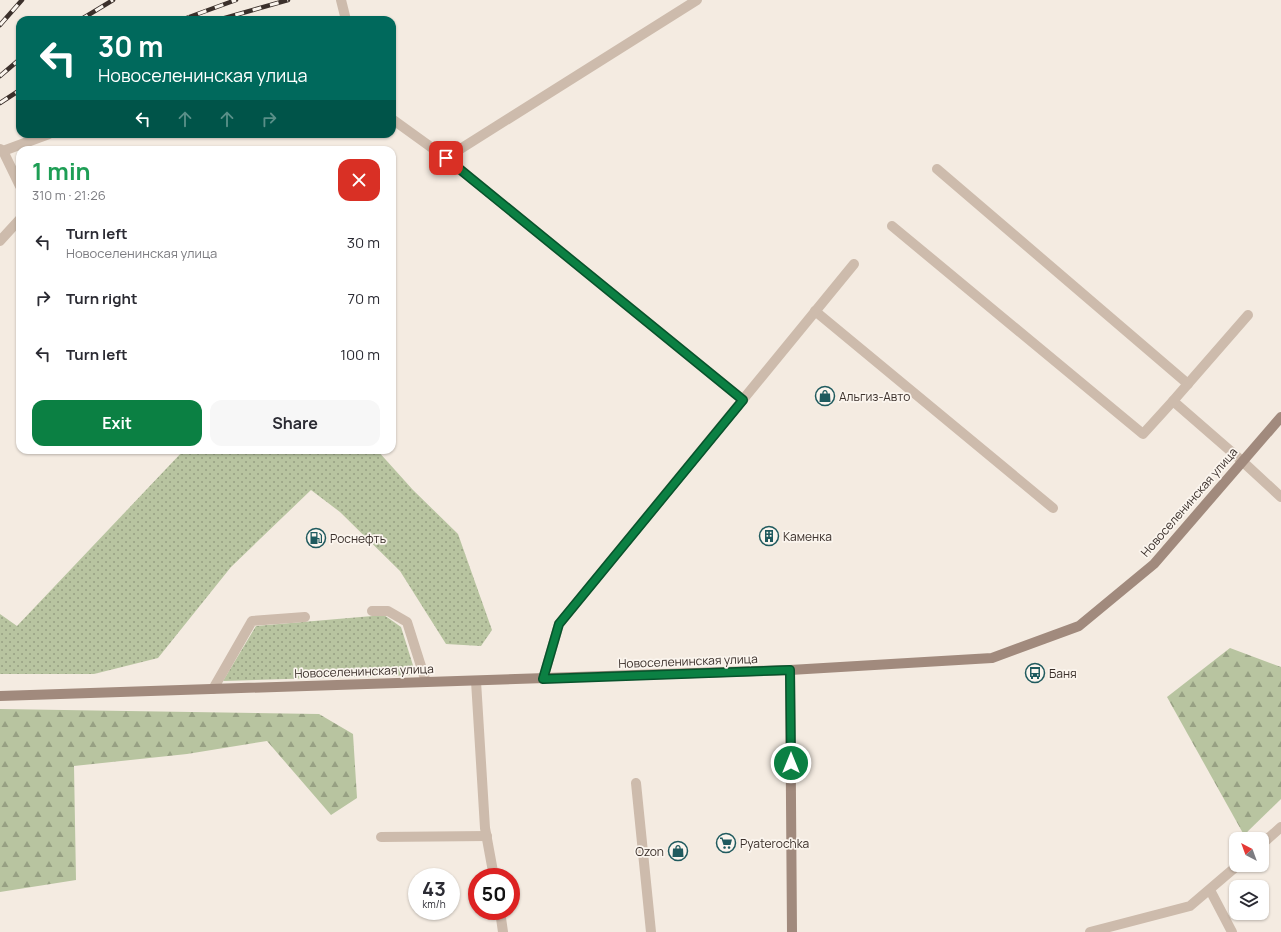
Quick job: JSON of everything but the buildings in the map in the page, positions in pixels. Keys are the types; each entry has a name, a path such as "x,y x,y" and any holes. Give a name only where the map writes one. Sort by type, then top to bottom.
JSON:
{"main road":[{"name":"Новоселенинская улица","path":"0,696 790,670 992,658 1079,626 1154,564 1281,416"},
{"path":"790,670 792,932"}],"street":[{"path":"341,0 345,16"},
{"path":"446,158 697,0"},
{"path":"396,122 446,158 743,400"},
{"path":"16,178 2,150 37,138"},
{"path":"937,169 1188,384"},
{"path":"0,241 16,224"},
{"path":"892,226 1143,434 1248,315"},
{"path":"543,679 559,624 854,264"},
{"path":"815,311 1053,508"},
{"path":"1173,401 1281,497"},
{"path":"372,611 388,610 407,622 426,682"},
{"path":"213,689 252,621 305,617"},
{"path":"476,681 487,836 492,868"},
{"path":"636,783 652,932"},
{"path":"1269,838 1281,827"},
{"path":"381,837 487,836"},
{"path":"1090,932 1190,906 1230,872"},
{"path":"1210,890 1232,932"},
{"path":"502,920 504,932"}],"green space":[{"path":"180,454 381,454 413,490 458,534 492,630 481,646 446,644 400,571 340,512 311,490 231,567 158,658 94,674 0,674 0,614 17,626"},
{"path":"384,615 401,627 416,675 223,681 256,626"},
{"path":"1230,648 1281,667 1281,799 1247,832 1242,832 1167,697"},
{"path":"0,709 319,714 353,734 357,798 331,815 267,741 187,754 74,766 76,880 0,892"}],"railway":[{"path":"0,25 22,0"},
{"path":"87,16 113,0"},
{"path":"192,16 236,0"},
{"path":"232,16 288,0"},
{"path":"0,76 16,62"},
{"path":"0,103 16,93"}],"place":[{"name":"Альгиз-Авто","path":"825,396"},
{"name":"Каменка","path":"769,536"},
{"name":"Роснефть","path":"316,538"},
{"name":"Баня","path":"1035,673"},
{"name":"Pyaterochka","path":"726,843"},
{"name":"Ozon","path":"678,851"}],"route":[{"path":"446,158 743,400 559,624 543,679 790,670 791,763"}]}
